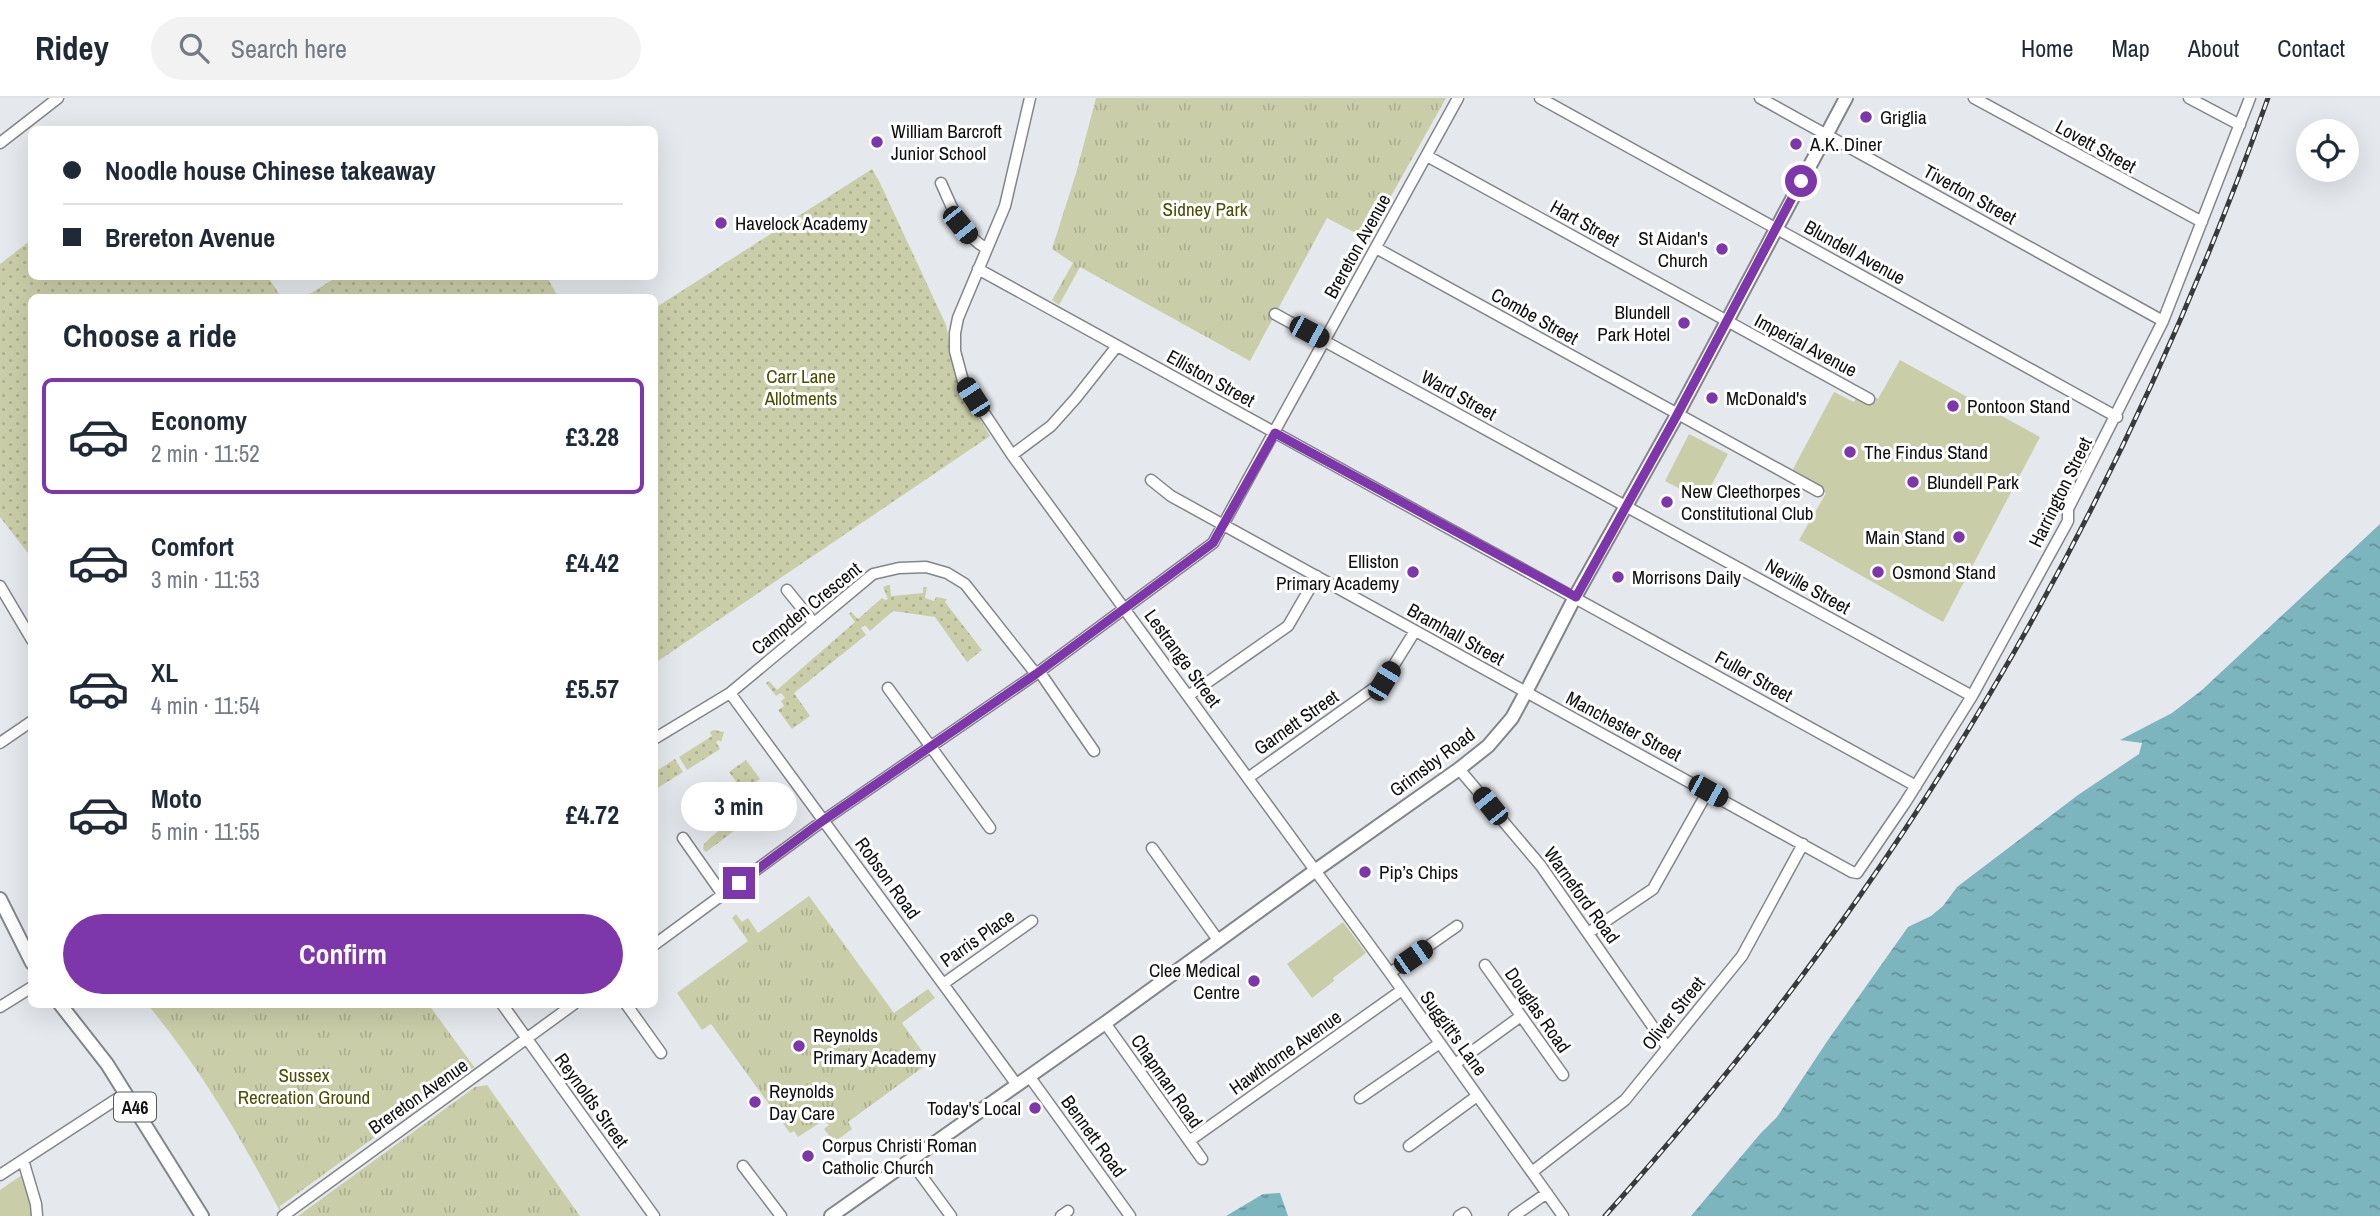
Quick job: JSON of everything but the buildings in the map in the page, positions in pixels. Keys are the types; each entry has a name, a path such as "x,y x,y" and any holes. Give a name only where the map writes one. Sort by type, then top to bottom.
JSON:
{"main road":[{"name":"Grimsby Road","path":"831,1216 1460,769 1488,746 1512,718 1527,692 1846,98"},
{"path":"0,899 28,955"},
{"name":"A46","path":"63,1008 107,1064 202,1216"}],"street":[{"path":"0,143 58,98"},
{"name":"Lestrange Street","path":"1031,98 1004,206 958,318 955,351 963,381 1012,455 1316,870"},
{"name":"Brereton Avenue","path":"658,942 824,820 1037,672 1213,543 1458,98"},
{"name":"Blundell Avenue","path":"1541,98 2116,417"},
{"name":"Tiverton Street","path":"1760,98 2163,321"},
{"name":"Lovett Street","path":"1974,98 2203,222"},
{"path":"2189,98 2240,125"},
{"name":"Harrington Street","path":"1852,873 1861,870 1972,696 2068,521 2068,509 2163,321 2250,98"},
{"name":"Hart Street","path":"1427,156 1726,321"},
{"path":"941,183 960,225 973,241 987,249"},
{"name":"Combe Street","path":"1376,248 1818,491"},
{"name":"Elliston Street","path":"978,269 1576,597"},
{"name":"Ward Street","path":"1275,314 1626,506"},
{"name":"Imperial Avenue","path":"1726,321 1869,399"},
{"path":"1012,455 1051,426 1117,346"},
{"name":"Bramhall Street","path":"1151,480 1171,496 1527,692"},
{"name":"Neville Street","path":"1626,506 1972,696"},
{"name":"Campden Crescent","path":"658,737 730,693 873,574 926,566 947,573 965,584 1037,672 1094,751"},
{"path":"1188,696 1288,626 1317,576"},
{"path":"0,586 28,633"},
{"path":"787,590 813,622"},
{"name":"Fuller Street","path":"1576,597 1916,786"},
{"name":"Garnett Street","path":"1248,778 1384,681 1415,631"},
{"path":"888,688 990,828"},
{"name":"Manchester Street","path":"1527,692 1852,873"},
{"name":"Robson Road","path":"730,693 1017,1085"},
{"path":"0,743 28,725"},
{"name":"Warneford Road","path":"1460,769 1541,866 1667,1047"},
{"path":"1588,933 1653,889 1708,791"},
{"path":"682,838 723,895"},
{"name":"Oliver Street","path":"1532,1172 1625,1100 1742,956 1803,844"},
{"path":"1152,848 1218,940"},
{"name":"Suggitt's Lane","path":"1316,870 1563,1216"},
{"name":"Parris Place","path":"943,984 1031,921"},
{"path":"1390,973 1457,926"},
{"name":"Douglas Road","path":"1485,965 1563,1075"},
{"path":"0,1007 28,990"},
{"name":"Hawthorne Avenue","path":"1189,1141 1402,990"},
{"name":"Reynolds Street","path":"505,1008 654,1216"},
{"name":"Brereton Avenue","path":"283,1216 569,1008"},
{"path":"629,1008 661,1053"},
{"path":"1454,1064 1521,1016"},
{"name":"Chapman Road","path":"1104,1023 1202,1159"},
{"path":"1360,1098 1440,1043"},
{"name":"Bennett Road","path":"1029,1076 1130,1216"},
{"path":"0,1175 126,1093"},
{"path":"1409,1146 1477,1096"},
{"path":"23,1160 37,1216"},
{"path":"910,1160 951,1216"},
{"path":"743,1166 781,1216"},
{"path":"1514,1216 1547,1193"},
{"path":"1459,1216 1464,1213 1466,1216"}],"green space":[{"name":"Sidney Park","path":"1096,98 1446,98 1367,239 1327,218 1250,361 1080,267 1059,305 1052,300 1073,263 1052,249"},
{"name":"Carr Lane Allotments","path":"872,169 946,325 956,378 990,436 658,661 658,306"},
{"path":"28,242 28,280 270,280 279,294 28,294 28,553 0,517 0,264"},
{"path":"332,280 549,280 556,294 310,294"},
{"name":"Blundell Park","path":"1900,360 2040,437 1943,622 1799,540 1826,493 1792,471 1834,392 1854,402 1861,389 1878,399"},
{"path":"1689,434 1728,454 1703,501 1665,481"},
{"path":"888,585 891,596 923,593 923,587 927,587 925,598 934,601 936,597 947,599 945,602 982,650 967,662 935,617 893,611 870,631 865,625 861,628 866,635 794,693 810,716 792,729 778,710 784,706 781,701 785,698 781,693 776,696 766,683 769,681 777,690 855,622 849,614 851,612 858,619 882,598 888,599 883,587"},
{"path":"710,732 724,732 721,742 716,742 720,749 687,770 679,757 712,736"},
{"path":"675,759 683,772 658,788 658,770"},
{"path":"746,760 760,779 741,788 729,772"},
{"path":"729,821 735,830 706,852 703,849 704,844"},
{"name":"Reynolds Primary Academy","path":"809,896 894,1013 928,989 935,998 902,1023 930,1062 848,1122 852,1129 837,1140 835,1137 832,1139 824,1129 829,1125 824,1120 798,1137 794,1131 790,1133 711,1024 702,1030 677,993 748,941 732,918 736,914 742,922 748,918 758,933"},
{"path":"1343,922 1366,953 1312,998 1287,964"},
{"name":"Sussex Recreation Ground","path":"150,1008 431,1008 475,1068 468,1069 280,1206 281,1213 220,1106"},
{"name":"Sussex Recreation Ground","path":"487,1085 580,1216 298,1216 475,1087"},
{"path":"22,1175 35,1216 0,1216 0,1190"}],"water":[{"path":"2380,524 2380,1216 1691,1216 1777,1117 1908,927 1931,916 1943,906 1957,887 2078,795 2139,754 2142,743 2120,740 2172,713 2202,690"},
{"path":"1280,1193 1288,1216 1226,1216 1263,1194"}],"railway":[{"path":"1605,1216 1672,1139 1799,980 1922,804 1981,708 2090,511 2140,410 2186,307 2268,98"}],"place":[{"name":"Griglia","path":"1866,117"},
{"name":"William Barcroft Junior School","path":"877,142"},
{"name":"A.K. Diner","path":"1796,144"},
{"name":"Havelock Academy","path":"721,223"},
{"name":"St Aidan's Church","path":"1722,249"},
{"name":"Blundell Park Hotel","path":"1684,323"},
{"name":"McDonald's","path":"1712,398"},
{"name":"Pontoon Stand","path":"1953,406"},
{"name":"The Findus Stand","path":"1850,452"},
{"name":"Blundell Park","path":"1913,482"},
{"name":"New Cleethorpes Constitutional Club","path":"1667,502"},
{"name":"Main Stand","path":"1959,537"},
{"name":"Elliston Primary Academy","path":"1413,572"},
{"name":"Osmond Stand","path":"1878,572"},
{"name":"Morrisons Daily","path":"1618,577"},
{"name":"Pip’s Chips","path":"1365,872"},
{"name":"Clee Medical Centre","path":"1254,981"},
{"name":"Reynolds Primary Academy","path":"799,1046"},
{"name":"Reynolds Day Care","path":"755,1102"},
{"name":"Today's Local","path":"1035,1108"},
{"name":"Corpus Christi Roman Catholic Church","path":"808,1156"}],"route":[{"path":"739,883 824,820 1036,674 1213,543 1275,433 1576,597 1677,415 1801,181"}]}
